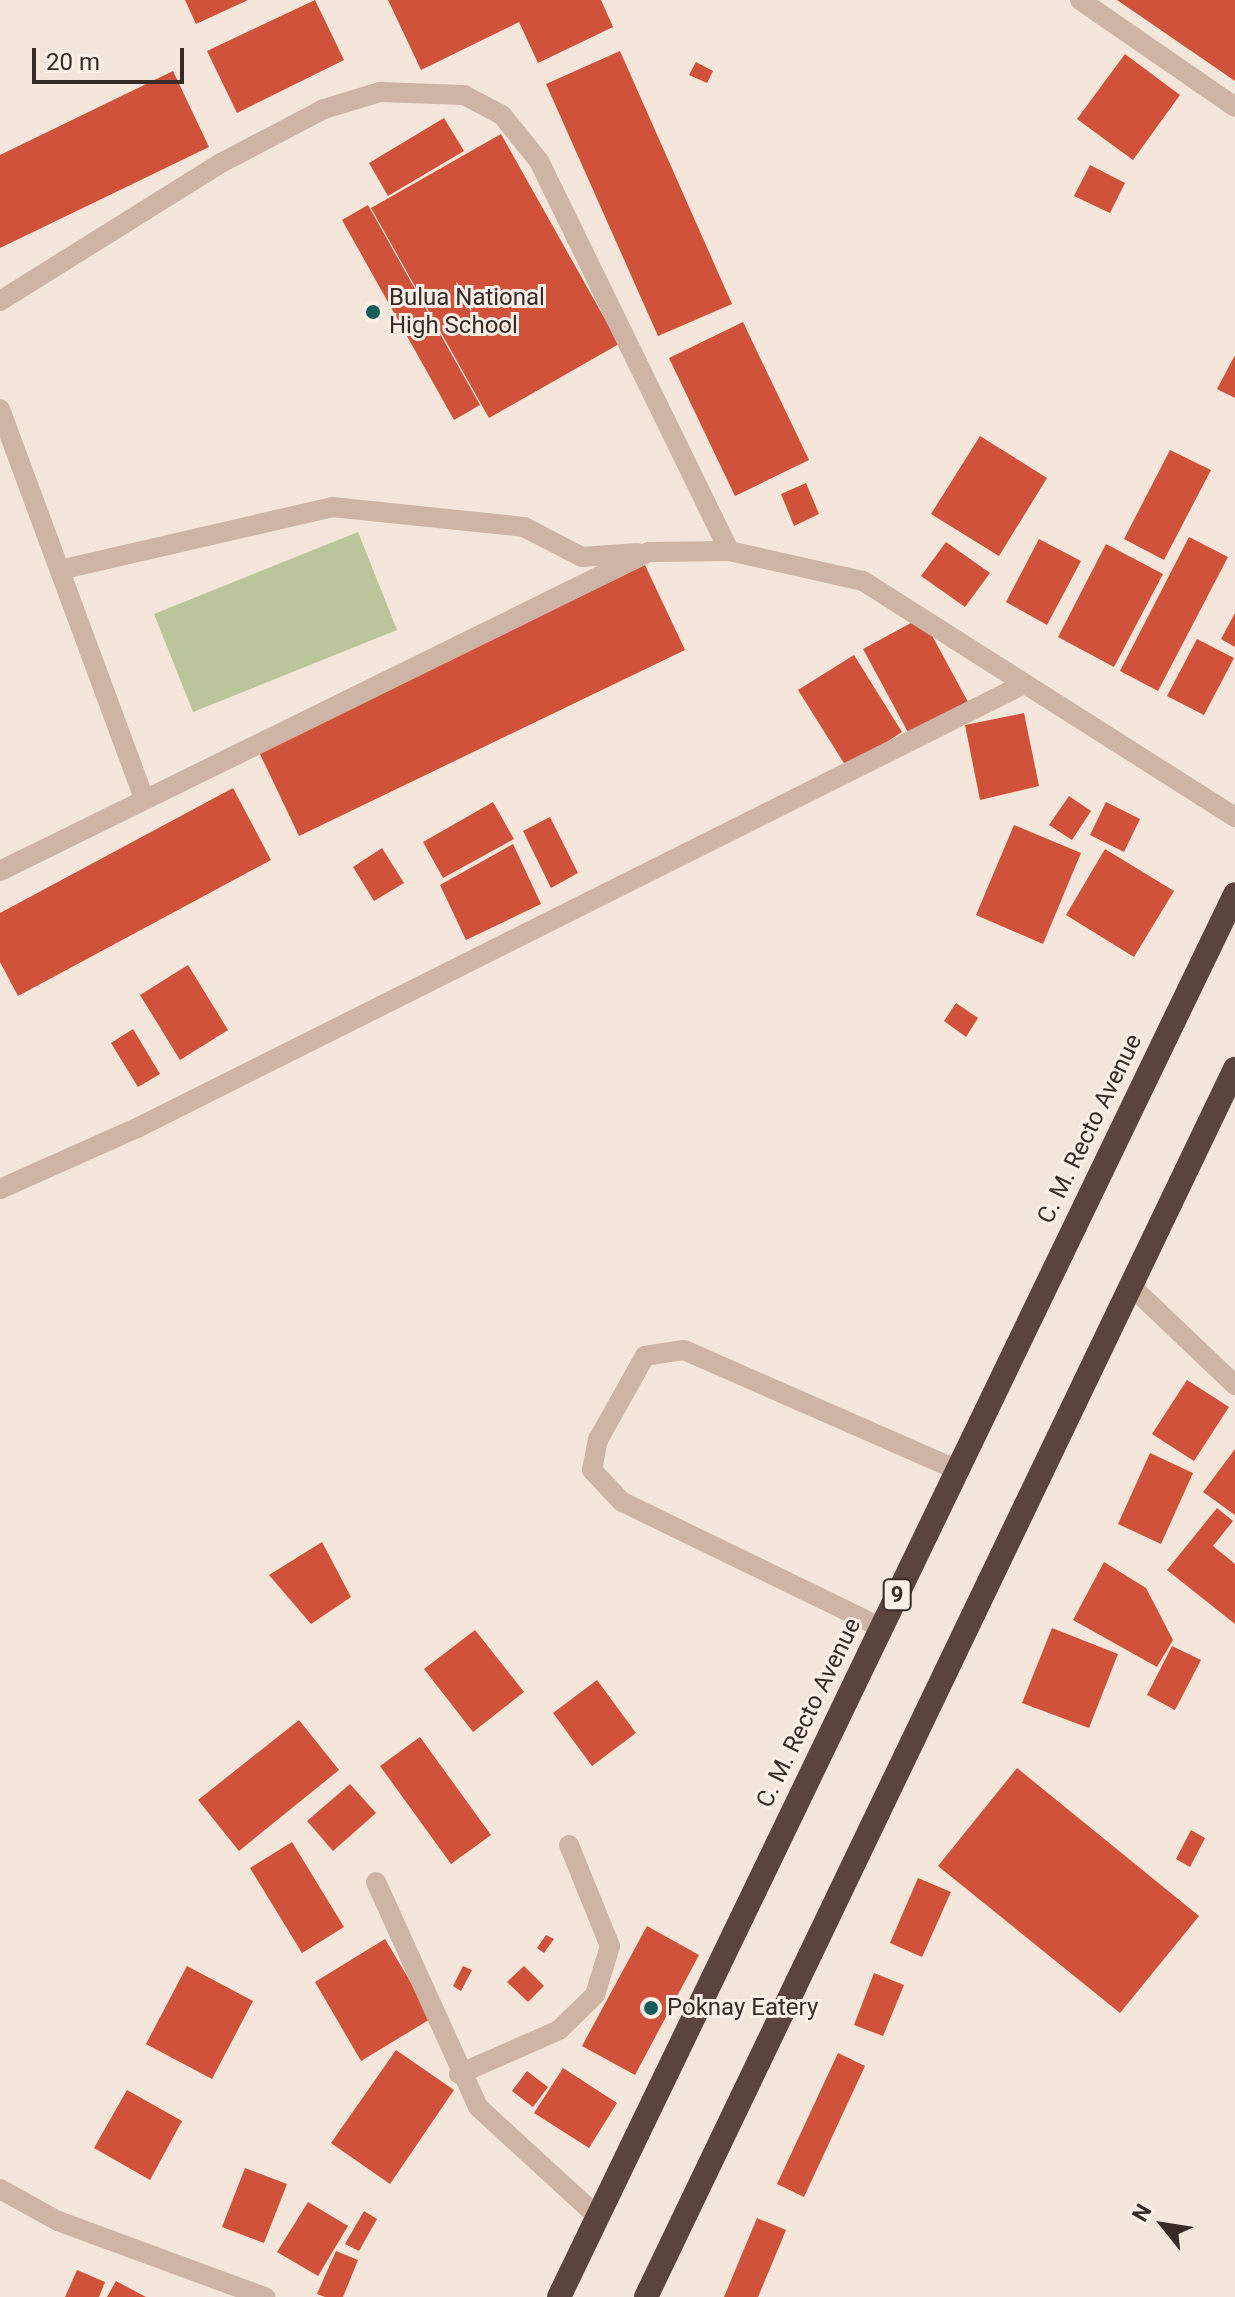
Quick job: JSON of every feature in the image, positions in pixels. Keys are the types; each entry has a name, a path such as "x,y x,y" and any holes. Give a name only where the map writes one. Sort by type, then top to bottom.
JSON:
{"highway":[{"name":"C. M. Recto Avenue","path":"559,2297 1235,894"},
{"path":"646,2297 1235,1069"}],"street":[{"path":"1080,0 1235,107"},
{"path":"0,301 221,163 324,109 380,92 464,95 502,115 539,161 729,551"},
{"path":"0,409 64,569 143,796"},
{"path":"64,569 332,507 524,527 582,557 729,551 810,564 914,608 1022,685 1235,817"},
{"path":"0,871 143,796 649,552"},
{"path":"0,1189 137,1128 1022,685"},
{"path":"1131,1286 1235,1385"},
{"path":"882,1628 622,1502 592,1470 598,1440 645,1356 684,1350 957,1470"},
{"path":"459,2074 559,2030 595,1995 610,1946 569,1845"},
{"path":"376,1882 459,2074 506,2137 597,2216"},
{"path":"0,2189 58,2221 265,2297"}],"green space":[{"path":"358,532 397,630 193,712 154,614"}],"building":[{"path":"185,0 248,0 196,24"},
{"path":"315,0 344,60 237,113 207,51"},
{"path":"388,0 601,0 613,27 538,63 519,22 421,70"},
{"path":"1117,0 1235,0 1235,81"},
{"path":"620,51 732,304 658,336 546,84"},
{"path":"1125,54 1180,95 1133,160 1077,119"},
{"path":"696,62 713,71 707,83 689,75"},
{"path":"173,71 209,147 0,248 0,155"},
{"path":"444,118 464,151 388,196 369,163"},
{"path":"501,134 619,344 489,418 371,208"},
{"path":"1090,165 1125,183 1110,213 1074,196"},
{"path":"368,205 480,405 454,420 342,220"},
{"path":"743,322 809,460 735,496 669,358"},
{"path":"1235,355 1235,398 1217,389"},
{"path":"980,436 1047,478 999,556 931,514"},
{"path":"1170,450 1211,470 1164,560 1124,539"},
{"path":"806,483 819,514 794,526 781,494"},
{"path":"1189,537 1228,557 1158,691 1120,671"},
{"path":"1039,539 1081,561 1047,625 1006,602"},
{"path":"946,542 990,573 965,607 921,576"},
{"path":"1106,544 1163,574 1114,667 1058,637"},
{"path":"645,565 685,650 299,836 259,752"},
{"path":"1235,613 1235,647 1221,639"},
{"path":"922,617 968,702 909,734 863,649"},
{"path":"1197,639 1234,658 1204,715 1167,696"},
{"path":"854,655 902,732 847,768 798,690"},
{"path":"1024,713 1039,786 980,800 965,725"},
{"path":"233,788 271,860 18,996 0,962 0,913"},
{"path":"1069,796 1091,811 1072,840 1049,825"},
{"path":"493,802 514,839 443,878 423,842"},
{"path":"1106,802 1140,819 1124,852 1090,835"},
{"path":"550,817 578,873 551,888 523,831"},
{"path":"1014,825 1081,853 1043,944 976,915"},
{"path":"513,844 541,904 466,940 440,885"},
{"path":"382,848 404,883 374,901 353,867"},
{"path":"1105,849 1174,891 1134,957 1066,915"},
{"path":"188,965 228,1030 180,1060 140,995"},
{"path":"956,1003 978,1018 966,1037 944,1021"},
{"path":"133,1029 160,1074 138,1087 111,1043"},
{"path":"1187,1380 1229,1407 1194,1461 1152,1434"},
{"path":"1235,1449 1235,1515 1203,1492"},
{"path":"1150,1453 1193,1473 1161,1544 1118,1524"},
{"path":"1217,1508 1233,1521 1213,1546 1235,1564 1235,1624 1167,1570"},
{"path":"322,1542 351,1597 311,1624 269,1575"},
{"path":"1104,1562 1146,1588 1173,1640 1157,1667 1073,1620"},
{"path":"1052,1628 1118,1654 1089,1728 1022,1703"},
{"path":"475,1630 524,1692 473,1732 424,1669"},
{"path":"1172,1646 1201,1660 1175,1710 1147,1695"},
{"path":"597,1680 636,1733 592,1766 553,1713"},
{"path":"299,1720 339,1770 239,1851 198,1800"},
{"path":"420,1737 491,1835 451,1864 380,1766"},
{"path":"1017,1768 1199,1916 1120,2013 938,1866"},
{"path":"350,1784 376,1813 333,1851 307,1821"},
{"path":"1191,1830 1205,1838 1190,1867 1176,1859"},
{"path":"292,1842 344,1927 302,1953 250,1868"},
{"path":"918,1878 951,1892 922,1957 890,1943"},
{"path":"647,1926 699,1955 635,2075 582,2046"},
{"path":"546,1935 554,1939 544,1953 537,1948"},
{"path":"385,1939 432,2018 361,2061 315,1982"},
{"path":"187,1966 253,2001 212,2079 146,2044"},
{"path":"463,1966 472,1970 461,1991 453,1986"},
{"path":"524,1966 544,1986 528,2002 507,1982"},
{"path":"874,1973 904,1985 883,2036 854,2025"},
{"path":"396,2050 454,2090 390,2184 331,2143"},
{"path":"838,2053 865,2066 804,2197 777,2184"},
{"path":"563,2068 617,2103 589,2148 534,2113"},
{"path":"527,2071 548,2087 533,2107 512,2091"},
{"path":"127,2090 182,2121 150,2180 94,2148"},
{"path":"245,2168 287,2184 264,2243 222,2227"},
{"path":"308,2202 348,2226 318,2276 277,2252"},
{"path":"364,2211 377,2219 359,2251 345,2244"},
{"path":"757,2218 786,2230 758,2297 724,2297"},
{"path":"336,2251 358,2260 343,2297 325,2297 317,2294"},
{"path":"77,2270 105,2282 99,2297 65,2297"},
{"path":"116,2281 146,2297 107,2297"}],"place":[{"name":"Bulua National High School","path":"373,312"},
{"name":"Poknay Eatery","path":"651,2008"}]}
